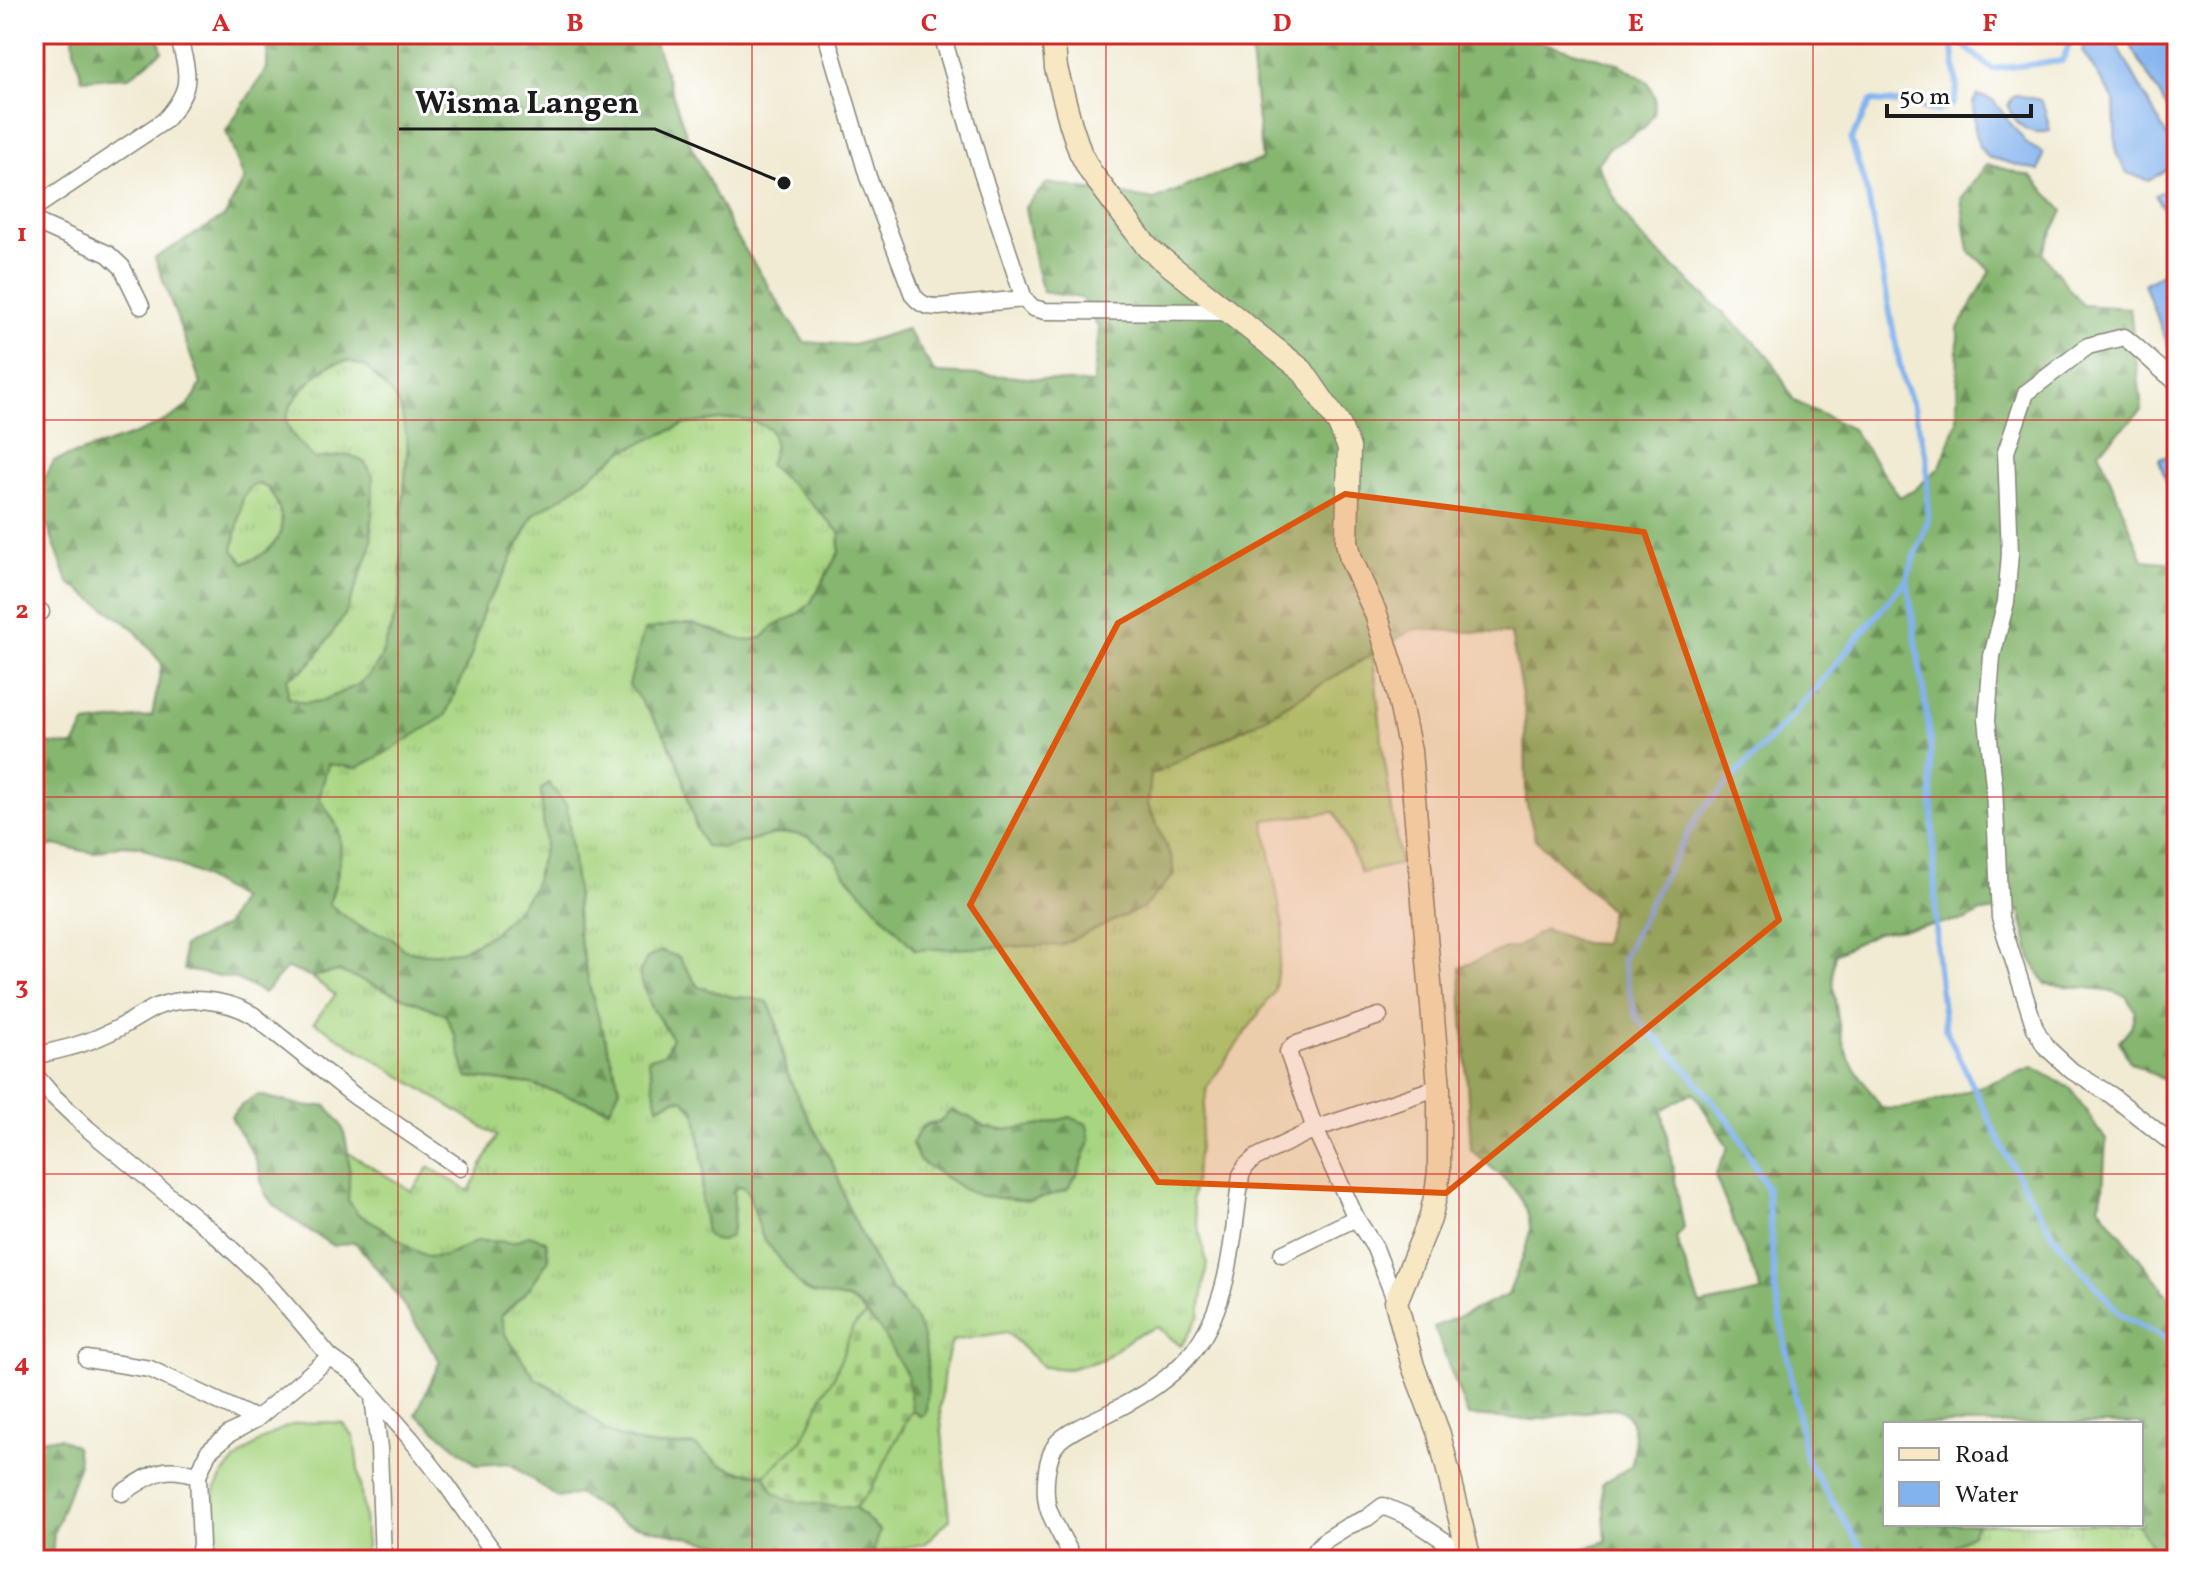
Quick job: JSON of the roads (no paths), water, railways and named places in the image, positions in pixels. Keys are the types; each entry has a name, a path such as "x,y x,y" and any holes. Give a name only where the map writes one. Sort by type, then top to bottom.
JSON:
{"street":[{"path":"34,208 164,121 176,108 188,76 178,34"},
{"path":"824,34 868,177 913,295 919,303 939,307 1024,299"},
{"path":"942,34 982,173 1024,299 1033,308 1045,311 1229,312"},
{"path":"1053,34 1056,68 1071,125 1090,171 1148,248 1302,370 1339,424 1349,448 1347,542 1351,559 1376,614 1392,665 1410,751 1439,1087 1436,1193 1430,1219 1396,1302"},
{"path":"34,221 116,260 141,306"},
{"path":"2177,382 2124,337 2088,346 2026,393 2006,452 2010,553 2006,602 1992,656 1987,719 1994,786 2000,918 2035,1028 2045,1046 2072,1071 2111,1095 2177,1147"},
{"path":"34,1056 93,1040 166,1003 219,1002 253,1015 356,1097 460,1168"},
{"path":"1379,1016 1294,1045 1288,1052 1315,1129 1356,1218 1375,1248 1396,1302 1413,1366 1439,1434 1470,1558"},
{"path":"34,1074 40,1092 214,1233 262,1278 330,1357 354,1374 411,1439 499,1560"},
{"path":"1074,1560 1049,1510 1048,1465 1052,1452 1076,1429 1129,1403 1170,1375 1185,1361 1205,1333 1223,1290 1241,1175 1246,1166 1255,1158 1315,1129 1439,1087"},
{"path":"1282,1254 1356,1218"},
{"path":"198,1560 201,1544 198,1476 208,1452 215,1444 256,1419 330,1357"},
{"path":"87,1359 150,1369 256,1419"},
{"path":"373,1397 379,1448 383,1560"},
{"path":"122,1493 154,1474 171,1469 198,1476"},
{"path":"1314,1557 1324,1541 1383,1506 1407,1516 1470,1558"}],"lane":[{"path":"808,34 824,34"}],"water":[{"path":"2111,34 2177,154 2177,162 2149,181 2127,173 2116,153 2114,100 2082,51 2085,44"},
{"path":"2124,34 2177,34 2177,125"},
{"path":"1977,95 1993,100 2027,144 2043,153 2039,171 1988,157 1979,147 1973,103"},
{"path":"2017,95 2040,100 2050,131 2035,132 2019,124 2008,106"},
{"path":"2177,183 2177,230 2155,195"},
{"path":"2177,264 2177,362 2175,363 2144,284"},
{"path":"2177,453 2177,502 2169,490 2159,459"}],"waterway":[{"path":"1952,36 1992,69 2062,61 2074,34"},
{"path":"1952,36 1957,90 1953,104 1936,112 1911,104 1871,101 1851,140 1868,196 1903,382 1914,407 1927,458 1928,520 1907,579 1930,737 1937,959 1945,1028 2009,1160 2055,1238 2121,1315 2177,1344"},
{"path":"1869,1560 1806,1459 1775,1288 1767,1189 1736,1130 1687,1070 1636,1017 1622,960 1659,885 1700,813 1800,707 1907,579"}],"place":[{"name":"Wisma Langen","path":"784,183"}]}
